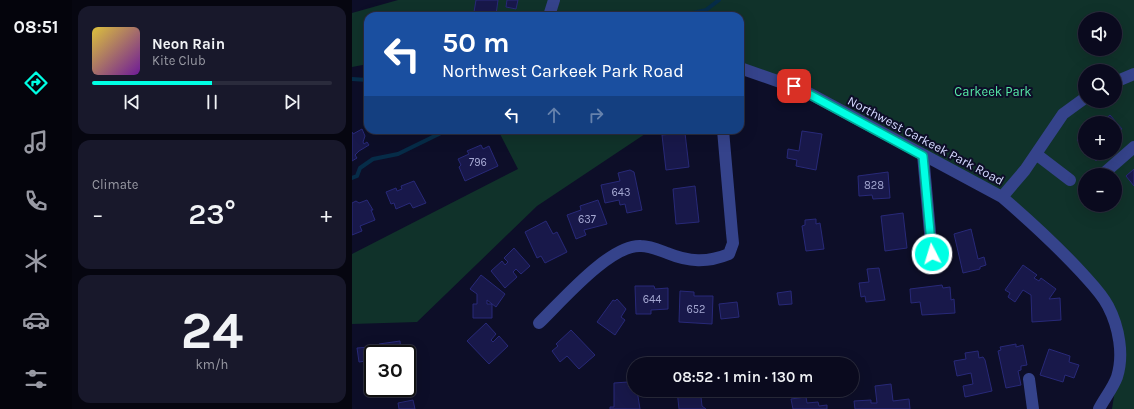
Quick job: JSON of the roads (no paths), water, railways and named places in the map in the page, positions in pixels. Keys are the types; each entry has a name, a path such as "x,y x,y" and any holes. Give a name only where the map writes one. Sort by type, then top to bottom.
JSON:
{"street":[{"path":"550,12 554,0"},
{"name":"Northwest Carkeek Park Road","path":"744,69 803,90 923,156 1002,197 1036,154 1063,114 1078,103"},
{"path":"1122,79 1134,74"},
{"path":"538,323 607,258 626,248 647,247 680,258 697,261 718,258 729,254 732,243 732,233 723,134"},
{"path":"1110,168 1134,147"},
{"path":"1036,154 1070,180"},
{"path":"923,156 932,254"},
{"path":"1002,197 1030,220 1070,260 1098,291 1113,316 1118,334 1119,363 1117,378 1098,409"},
{"path":"1029,379 1033,409"}],"waterway":[{"path":"697,12 706,10 719,0"},
{"path":"352,79 364,80"},
{"path":"352,178 357,176 360,168 373,159 398,154 439,134"}],"park label":[{"name":"Carkeek Park","path":"993,91"}]}
